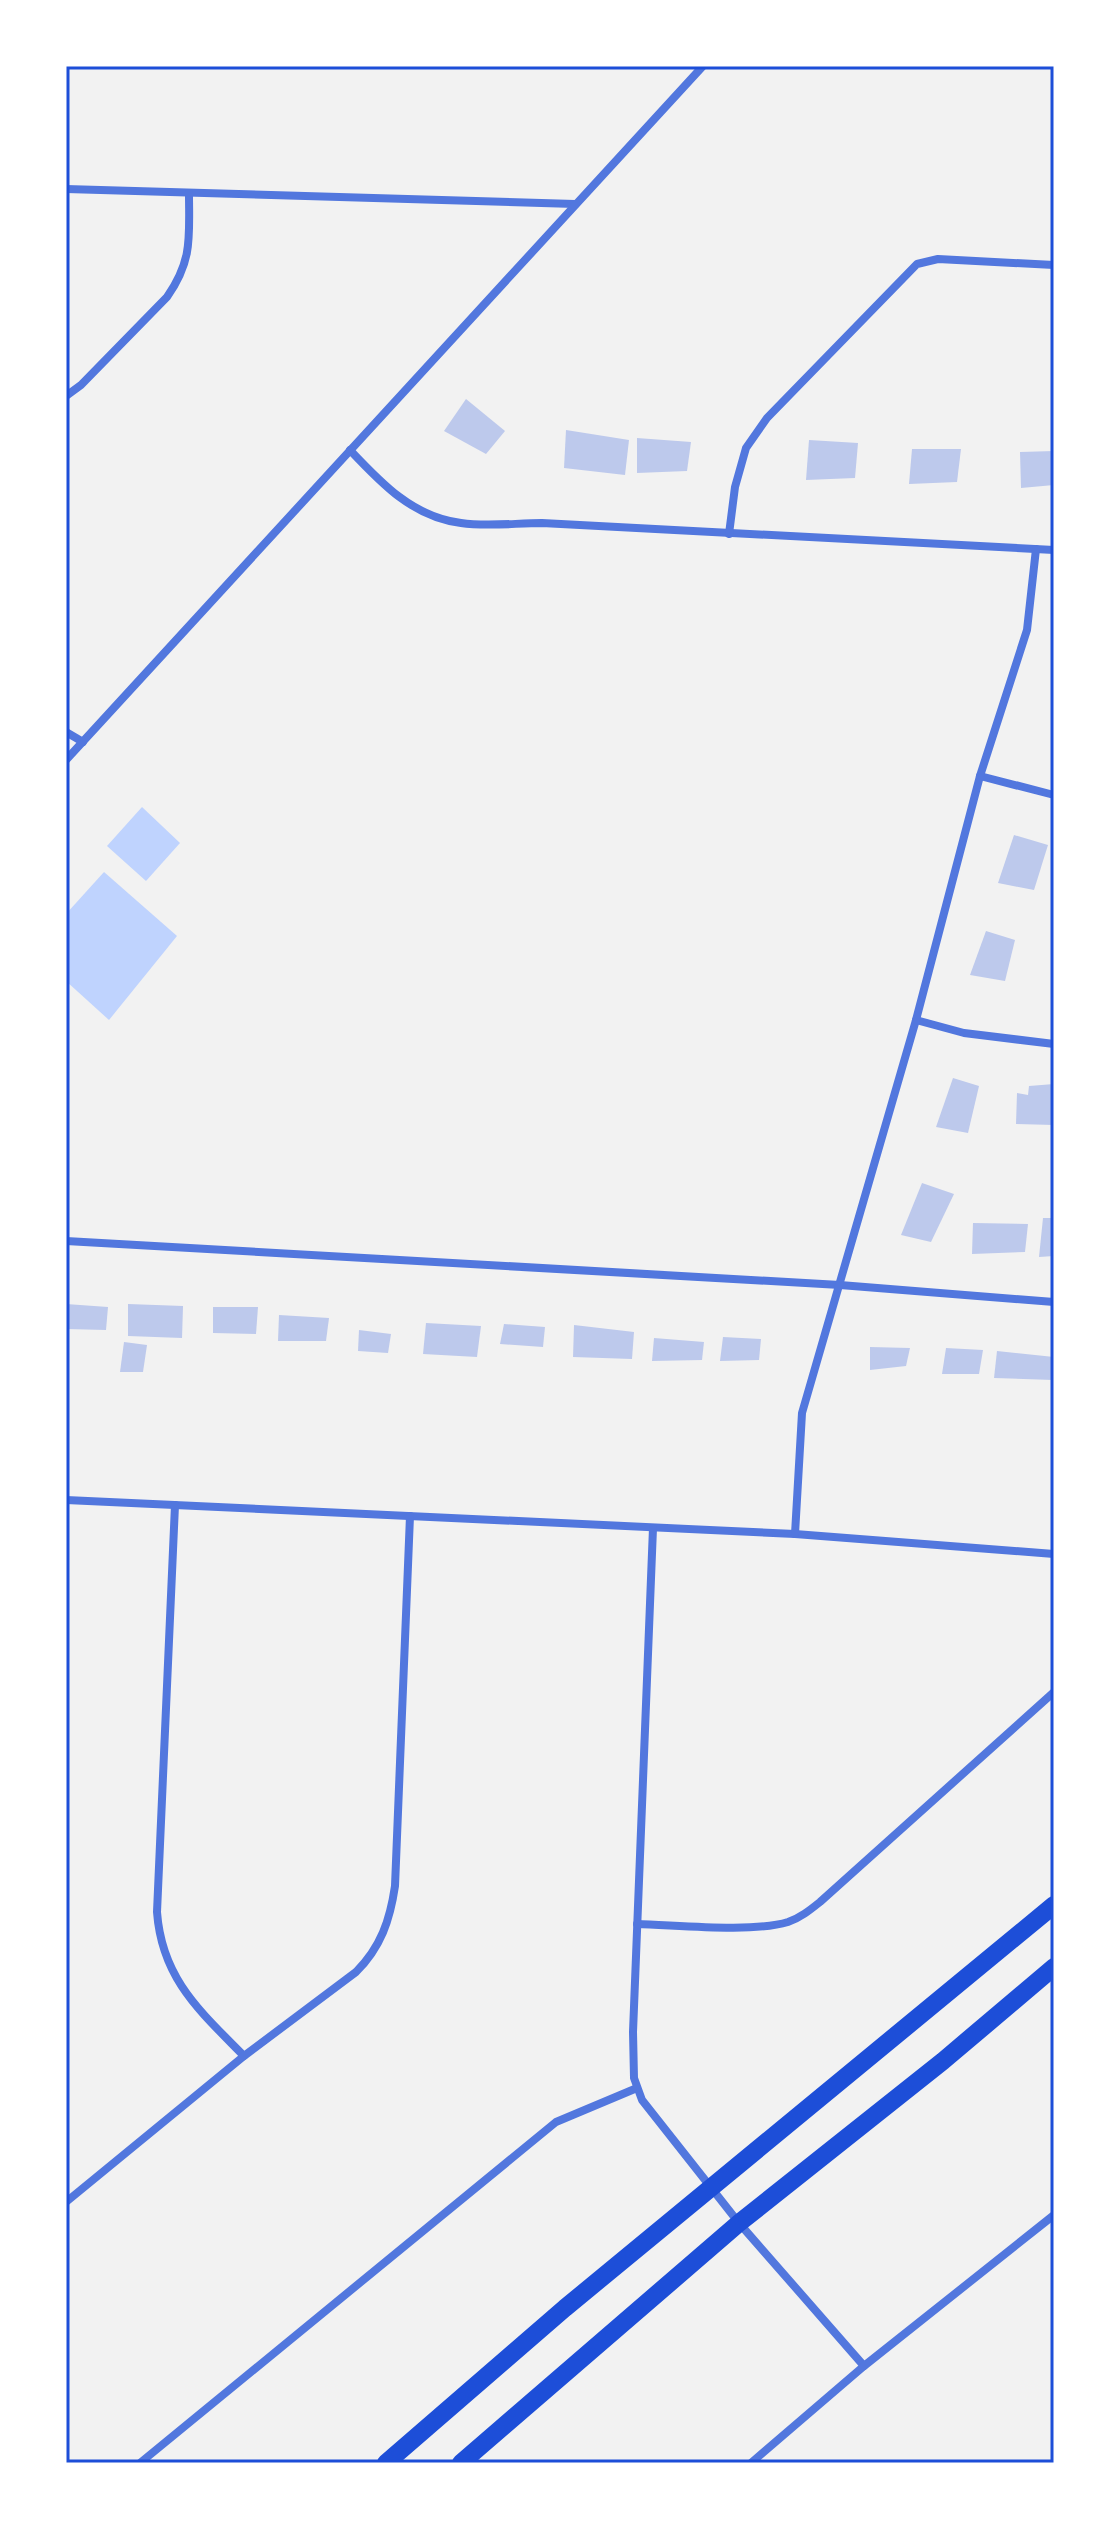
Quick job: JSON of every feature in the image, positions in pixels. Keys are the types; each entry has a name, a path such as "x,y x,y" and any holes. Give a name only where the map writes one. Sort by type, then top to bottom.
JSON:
{"main road":[{"path":"386,2463 565,2308 1054,1905"},
{"path":"461,2463 739,2223 943,2061 1054,1967"}],"street":[{"path":"66,760 703,66"},
{"path":"66,189 575,204"},
{"path":"66,396 81,385 167,297 178,280 189,246 189,193"},
{"path":"729,534 735,487 746,448 767,418 917,264 938,259 1054,265"},
{"path":"350,450 401,500 421,512 460,523 542,523 1054,550"},
{"path":"795,1534 802,1413 916,1020 980,776 1027,630 1036,549"},
{"path":"66,732 83,742"},
{"path":"980,776 1054,795"},
{"path":"916,1020 964,1033 1054,1044"},
{"path":"66,1241 840,1285 1054,1302"},
{"path":"66,1500 795,1534 1054,1554"},
{"path":"175,1505 158,1930 170,1968 184,1993 244,2056"},
{"path":"66,2202 244,2056 356,1972 370,1959 390,1921 395,1886 410,1516"},
{"path":"653,1528 633,2032 634,2078 642,2100 710,2187 864,2366"},
{"path":"637,1924 748,1927 787,1922 802,1915 1054,1692"},
{"path":"140,2463 556,2122 637,2088"},
{"path":"751,2463 864,2366 1053,2218"}],"water":[{"path":"142,807 180,843 146,881 107,846"},
{"path":"104,872 177,936 109,1020 66,981 66,914"}],"building":[{"path":"466,399 505,431 486,454 444,431"},
{"path":"566,430 629,440 625,475 564,468"},
{"path":"637,438 691,442 687,471 637,473"},
{"path":"809,440 858,443 855,478 806,480"},
{"path":"912,449 961,449 957,482 909,484"},
{"path":"1054,451 1054,485 1021,488 1020,452"},
{"path":"1014,835 1048,845 1034,890 998,883"},
{"path":"986,931 1015,940 1005,981 970,975"},
{"path":"953,1078 979,1086 968,1133 936,1127"},
{"path":"1054,1084 1054,1125 1016,1124 1017,1093 1028,1095 1029,1086"},
{"path":"922,1183 954,1194 931,1242 901,1235"},
{"path":"1043,1218 1054,1218 1054,1256 1039,1257"},
{"path":"973,1223 1028,1224 1025,1252 972,1254"},
{"path":"66,1304 108,1307 106,1330 66,1329"},
{"path":"128,1304 183,1306 182,1338 128,1336"},
{"path":"213,1307 258,1307 256,1334 213,1333"},
{"path":"279,1315 329,1318 326,1341 278,1341"},
{"path":"426,1323 481,1326 477,1357 423,1354"},
{"path":"504,1324 545,1327 543,1347 500,1344"},
{"path":"574,1325 634,1332 632,1359 573,1357"},
{"path":"359,1330 391,1334 388,1353 358,1351"},
{"path":"723,1337 761,1339 759,1360 720,1361"},
{"path":"654,1338 704,1342 702,1360 652,1361"},
{"path":"124,1342 147,1345 143,1372 120,1372"},
{"path":"870,1347 910,1348 906,1366 870,1370"},
{"path":"946,1348 983,1350 979,1374 942,1374"},
{"path":"997,1351 1054,1357 1053,1380 994,1378"}]}
